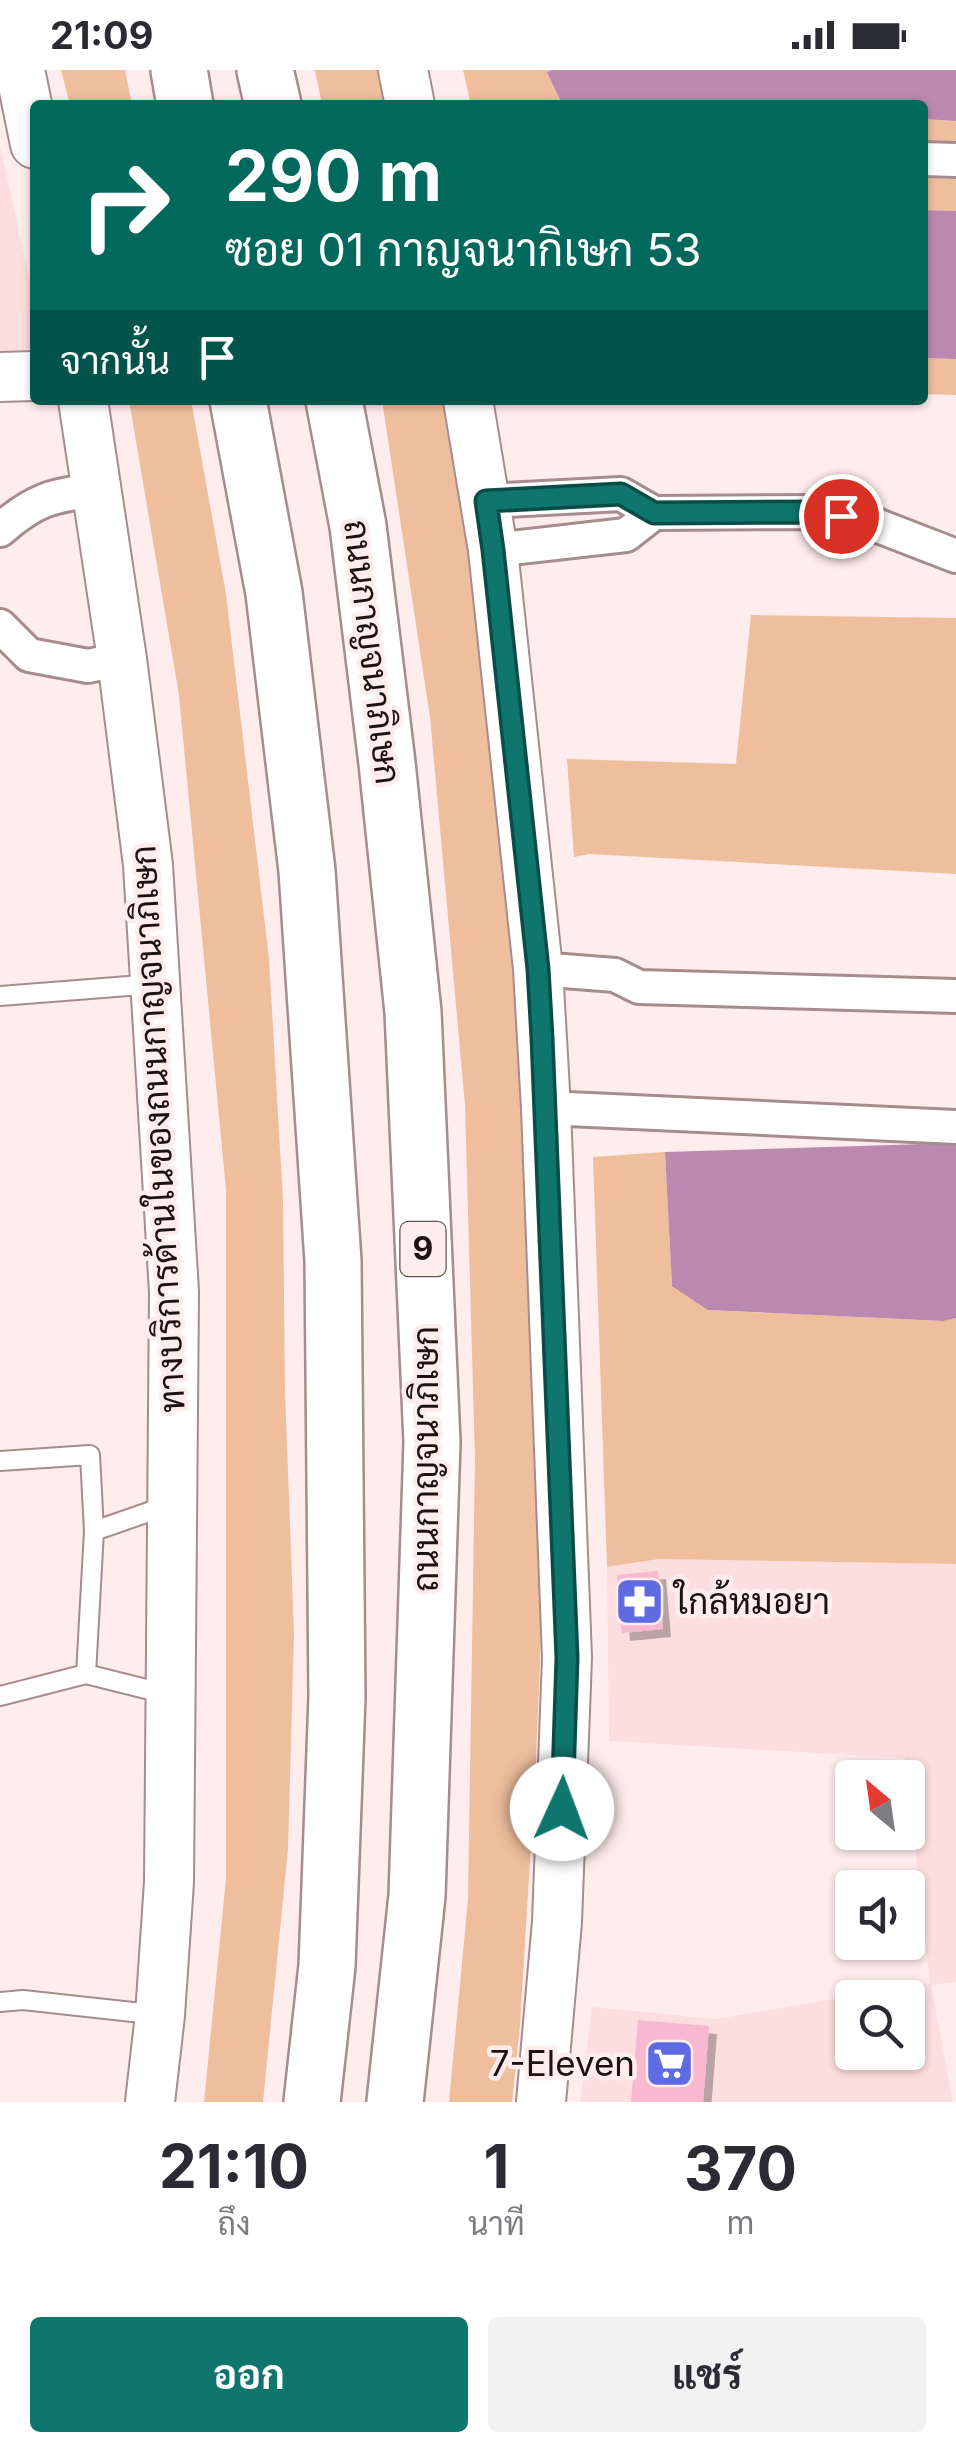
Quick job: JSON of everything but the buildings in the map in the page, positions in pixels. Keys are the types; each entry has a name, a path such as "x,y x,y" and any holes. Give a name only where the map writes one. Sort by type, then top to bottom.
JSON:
{"highway":[{"path":"179,70 184,100"},
{"path":"265,70 273,100"},
{"path":"239,405 274,593 306,871 333,1261 337,1698 327,1966 312,2102"},
{"name":"ถนนกาญจนาภิเษก","path":"335,405 358,526 413,1012 432,1442 417,1896 394,2102"}],"main road":[{"path":"20,70 30,119"},
{"path":"402,70 409,100"},
{"path":"0,376 30,376"},
{"name":"ทางบริการด้านในของถนนกาญจนาภิเษก","path":"83,405 122,659 148,865 174,1292 169,1882 150,2102"},
{"path":"469,405 493,550 538,969 546,1108 567,1658 558,1922 542,2102"}],"street":[{"path":"928,159 956,160"},
{"path":"0,530 23,510 58,494 97,490"},
{"path":"486,501 621,494 654,513 819,512 864,520 956,556"},
{"path":"493,550 626,535 654,513"},
{"path":"0,626 29,655 88,666 122,659"},
{"path":"538,969 616,975 639,987 956,996"},
{"path":"546,1108 956,1127"}],"lane":[{"path":"0,996 154,984"},
{"path":"0,1461 90,1455 94,1531 86,1674"},
{"path":"94,1531 172,1504"},
{"path":"0,1696 86,1674 170,1695"},
{"path":"0,2002 23,2000 160,2015"}],"shaded area":[{"path":"61,70 125,70 131,100 69,100"},
{"path":"315,70 382,70 388,100 321,100"},
{"path":"463,70 552,70 548,72 560,100 470,100"},
{"path":"956,70 956,121 928,119 928,100 560,100 547,72"},
{"path":"928,119 956,121 956,143 928,142"},
{"path":"0,146 30,281 30,353 0,355"},
{"path":"928,178 956,179 956,211 928,210"},
{"path":"928,210 956,211 956,359 928,358"},
{"path":"928,358 956,359 956,395 928,394"},
{"path":"130,405 192,405 226,594 269,959 283,1201 294,1633 288,1849 263,2102 204,2102 226,1879 226,1190 179,695"},
{"path":"383,405 449,405 491,721 533,1198 541,1634 520,2025 512,2102 449,2102 468,1899 475,1459 465,1105 430,717"},
{"path":"751,615 956,618 956,874 589,854 574,857 567,759 736,764"},
{"path":"956,1143 956,1318 943,1321 708,1310 672,1286 665,1152"},
{"path":"665,1152 672,1285 708,1310 942,1321 956,1318 956,1564 659,1559 607,1567 593,1157"},
{"path":"659,1559 956,1564 956,1982 931,1985 953,2102 580,2102 592,2007 716,2019 835,1999 835,2070 925,2070 925,1984 930,1983 925,1938 925,1870 917,1870 915,1850 925,1850 925,1760 609,1741 607,1567"}],"place":[{"name":"ใกล้หมอยา","path":"640,1602"},
{"name":"7-Eleven","path":"670,2064"}],"route":[{"path":"562,1809 567,1658 538,969 486,501 621,494 654,513 819,512 841,516"}]}
